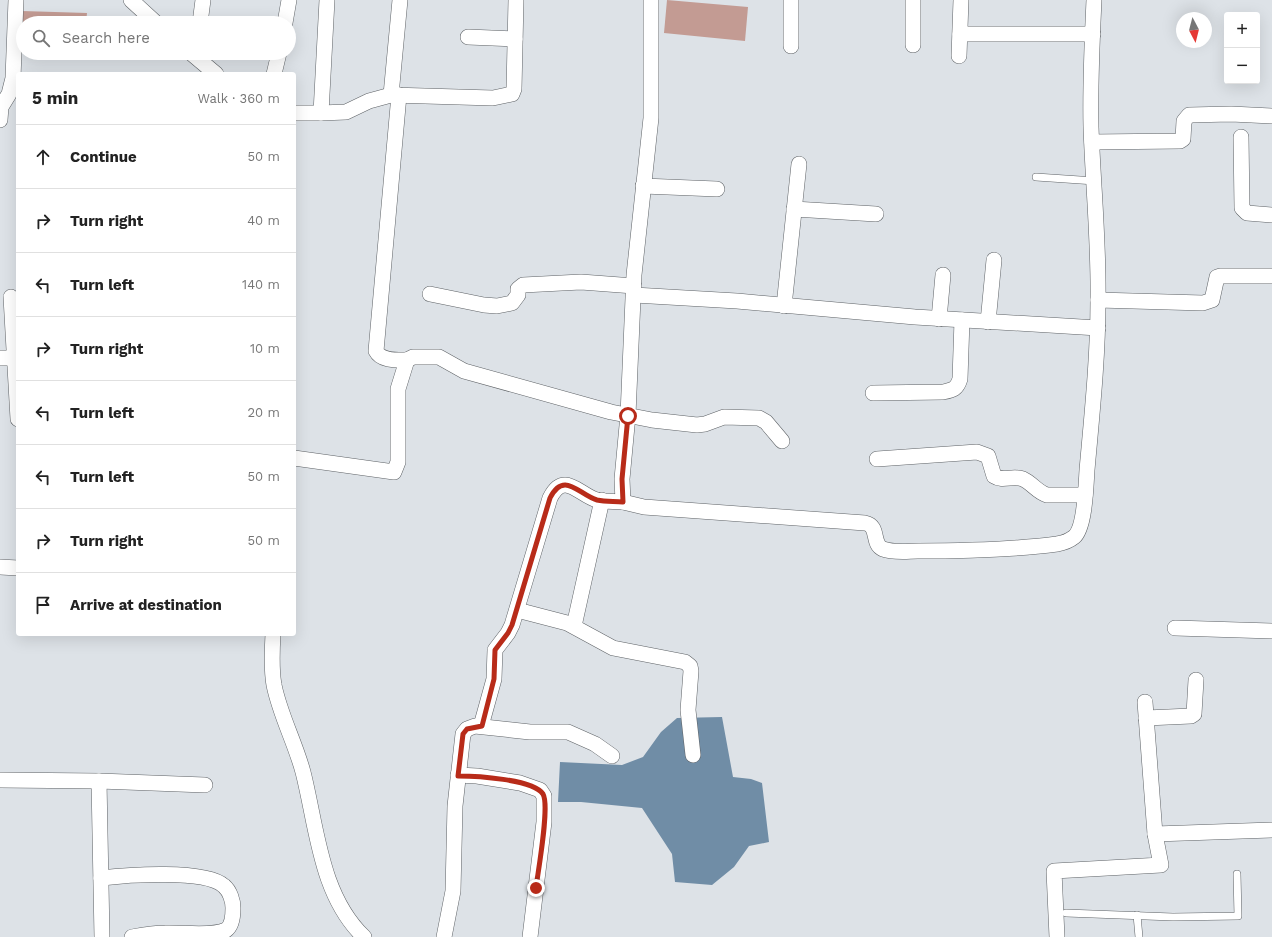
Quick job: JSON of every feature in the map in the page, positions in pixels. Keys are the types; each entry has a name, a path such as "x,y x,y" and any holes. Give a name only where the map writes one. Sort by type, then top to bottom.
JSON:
{"street":[{"path":"0,120 1,107 9,94 13,78 16,0"},
{"path":"131,0 148,16"},
{"path":"201,16 203,0"},
{"path":"286,16 289,0"},
{"path":"321,113 327,0"},
{"path":"400,0 395,95 376,350 378,355 384,358 407,360 413,357 439,357 448,360 464,370 628,416 697,425 705,424 724,417 759,418 766,422 782,441"},
{"path":"296,113 346,112 369,101 395,95 493,98 512,94 514,89 516,0"},
{"path":"623,502 622,479 628,416 634,290 650,118 651,0"},
{"path":"790,46 791,0"},
{"path":"913,0 913,45"},
{"path":"959,56 960,0"},
{"path":"482,726 494,679 495,650 508,633 517,610 550,498 554,490 562,485 571,485 588,496 602,500 623,502 644,507 871,524 874,528 877,544 882,549 939,551 1024,547 1068,541 1076,536 1081,526 1098,328 1095,181 1092,142 1094,0"},
{"path":"960,34 1093,34"},
{"path":"468,37 515,39"},
{"path":"201,60 214,72"},
{"path":"274,72 277,60"},
{"path":"1092,142 1180,141 1182,139 1184,121 1189,115 1231,114 1272,116"},
{"path":"1241,137 1242,208 1247,213 1272,215"},
{"path":"784,306 799,164"},
{"path":"643,186 717,189"},
{"path":"794,209 876,214"},
{"path":"988,322 994,260"},
{"path":"939,319 943,275"},
{"path":"1098,300 1203,303 1212,300 1217,277 1272,276"},
{"path":"430,294 497,306 512,303 518,295 518,289 523,285 581,282 634,290 784,306 939,319 1098,328"},
{"path":"0,358 16,358 10,296"},
{"path":"873,393 943,392 953,390 958,386 960,379 962,320"},
{"path":"296,458 394,472 398,462 398,389 407,360"},
{"path":"877,459 977,452 988,456 994,476 1000,480 1021,479 1041,494 1084,495"},
{"path":"574,626 602,500"},
{"path":"0,568 16,568"},
{"path":"517,610 559,620 574,626 604,645 613,648 685,662 690,666 691,671 688,710 693,756"},
{"path":"1175,628 1272,631"},
{"path":"273,636 272,657 274,686 303,772 331,888 351,923 364,937"},
{"path":"1146,718 1191,716 1194,714 1196,680"},
{"path":"1057,937 1054,871 1161,865 1155,834 1145,702"},
{"path":"444,937 453,891 455,806 463,734 467,729 482,726 530,732 568,732 595,744 612,756"},
{"path":"458,776 476,776 520,783 540,790 544,796 544,822 530,937"},
{"path":"0,780 99,781 205,785"},
{"path":"99,781 102,937"},
{"path":"1155,834 1272,830"},
{"path":"101,878 150,873 198,878 218,882 225,886 229,893 232,902 233,915 230,925 226,930 207,934 165,932 132,937"}],"lane":[{"path":"1036,177 1095,181"},
{"path":"1066,913 1238,916 1237,874"},
{"path":"1137,915 1139,937"}],"water":[{"path":"722,717 733,777 751,779 762,783 769,842 749,846 734,867 712,885 675,882 672,854 642,808 581,802 558,802 560,762 622,765 643,757 661,732 677,718"}],"building":[{"path":"667,0 748,7 745,41 664,33"},
{"path":"22,11 87,13 87,16 22,16"}],"route":[{"path":"536,888 544,822 544,796 540,790 520,783 476,776 458,776 463,734 467,729 475,726 482,726 494,679 495,650 512,625 550,498 554,490 562,485 571,485 597,500 623,502 622,479 628,416"}]}
